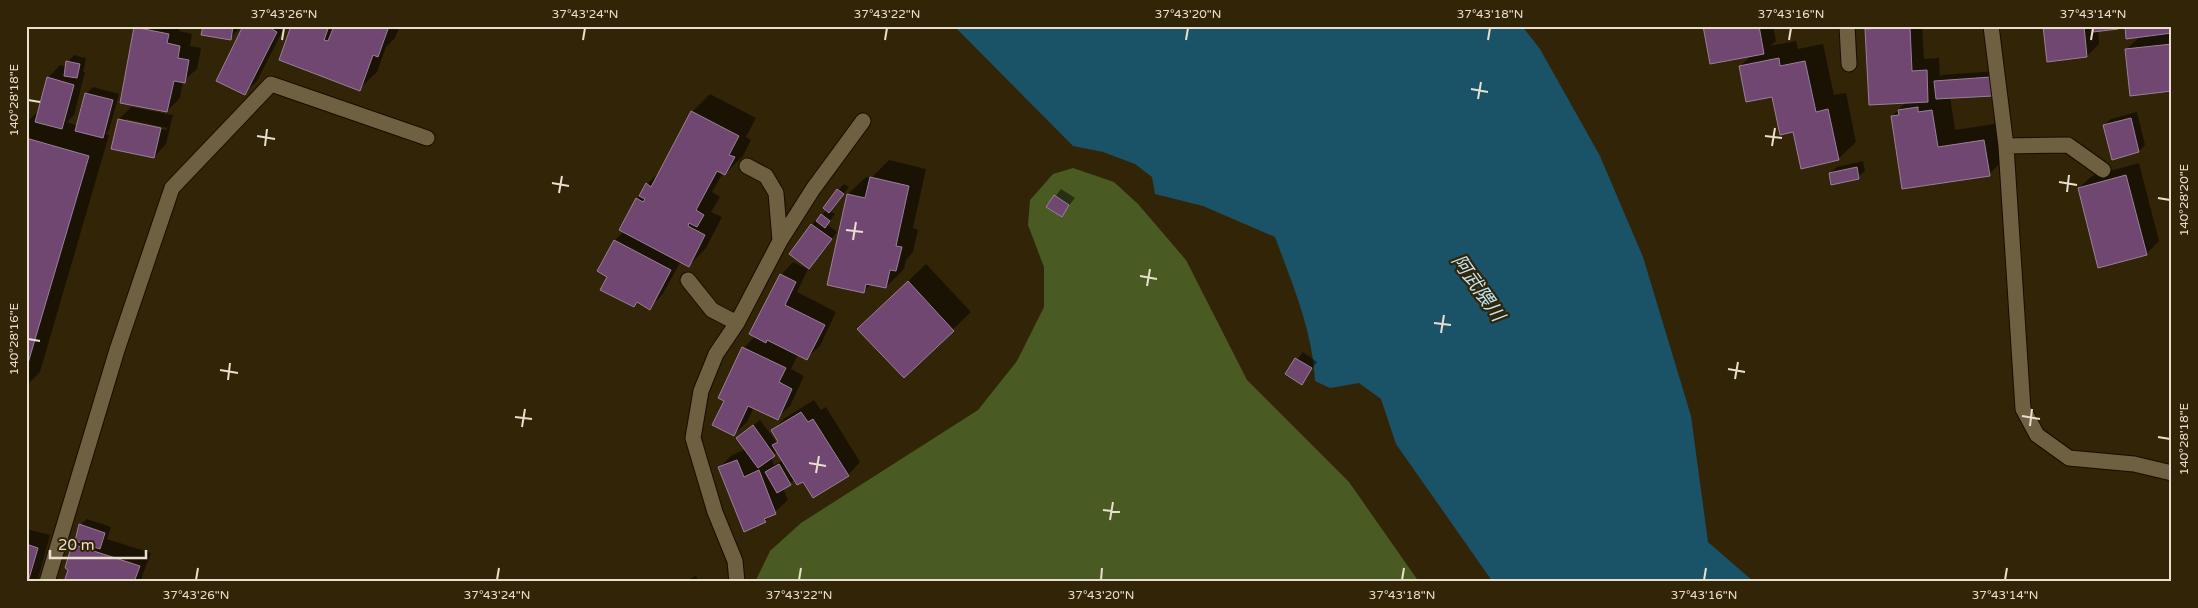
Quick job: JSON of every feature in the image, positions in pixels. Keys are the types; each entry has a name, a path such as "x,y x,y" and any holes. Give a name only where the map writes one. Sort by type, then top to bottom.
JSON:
{"street":[{"path":"1847,26 1849,64"},
{"path":"1991,26 2006,146 2023,409 2037,435 2069,458 2134,464 2172,472"},
{"path":"47,582 117,350 172,188 271,84 427,138"},
{"path":"737,582 735,561 715,512 693,438 701,392 716,354 736,323 780,242 812,189 863,121"},
{"path":"2006,146 2068,145 2103,170"},
{"path":"747,166 766,176 776,193 780,242"},
{"path":"688,280 712,310 736,323"}],"green space":[{"path":"1073,168 1114,182 1138,204 1186,260 1247,380 1349,482 1419,582 755,582 770,551 801,523 978,410 1017,361 1044,307 1044,267 1028,225 1030,200 1053,174"}],"water":[{"name":"阿武隈川","path":"954,26 1522,26 1540,49 1600,156 1643,257 1691,416 1708,542 1754,582 1491,582 1396,444 1381,399 1359,383 1330,388 1315,381 1306,326 1275,237 1203,206 1155,194 1152,177 1135,164 1103,152 1073,146"}],"building":[{"path":"203,26 233,26 231,40 201,35"},
{"path":"243,26 267,26 277,32 245,95 216,81"},
{"path":"291,26 329,26 324,40 328,41 334,26 389,26 378,57 373,55 360,91 279,60"},
{"path":"1703,26 1759,26 1764,54 1710,64"},
{"path":"2043,26 2084,26 2087,57 2047,62"},
{"path":"2093,26 2118,26 2118,29 2093,32"},
{"path":"2125,26 2172,26 2172,33 2126,39"},
{"path":"134,27 169,34 167,43 180,46 178,58 189,60 185,83 174,81 167,112 120,103"},
{"path":"1910,27 1912,71 1927,70 1928,102 1869,105 1865,29"},
{"path":"2172,44 2172,91 2130,96 2125,49"},
{"path":"1779,58 1780,66 1805,61 1816,112 1828,109 1839,160 1801,169 1793,132 1780,135 1772,97 1746,102 1739,66"},
{"path":"66,61 80,64 77,78 64,76"},
{"path":"47,77 74,85 62,129 35,122"},
{"path":"1991,77 1993,96 1936,99 1934,81"},
{"path":"85,93 113,100 103,138 75,131"},
{"path":"1918,107 1918,112 1932,110 1938,147 1984,140 1990,176 1902,189 1891,116 1899,115 1898,110"},
{"path":"691,111 739,136 729,155 735,157 725,175 717,171 696,210 704,215 697,227 689,223 688,226 705,235 689,267 619,230 636,198 643,202 645,199 639,196 646,183 651,187"},
{"path":"2131,118 2139,152 2112,160 2103,125"},
{"path":"118,119 161,128 154,158 111,149"},
{"path":"26,138 89,156 26,370"},
{"path":"1857,167 1859,179 1831,185 1829,173"},
{"path":"2126,175 2147,255 2098,268 2078,188"},
{"path":"870,177 909,186 896,246 902,247 896,271 890,270 886,288 866,284 864,293 827,285 847,194 865,198"},
{"path":"837,189 844,194 829,213 823,208"},
{"path":"1054,195 1069,205 1062,217 1046,207"},
{"path":"821,214 830,221 825,228 816,221"},
{"path":"811,224 832,239 809,269 789,254"},
{"path":"614,240 671,270 650,310 637,302 634,307 600,290 607,277 597,271"},
{"path":"780,274 796,282 785,305 825,325 807,360 767,340 766,343 749,334"},
{"path":"908,281 954,331 904,378 857,329"},
{"path":"742,347 786,368 779,382 792,389 778,420 748,406 734,436 712,425 724,401 718,398"},
{"path":"1295,358 1312,368 1302,385 1285,374"},
{"path":"801,412 808,422 813,419 849,476 813,498 803,482 797,485 772,445 778,442 771,430"},
{"path":"753,425 775,456 758,468 736,438"},
{"path":"737,460 744,477 759,470 776,514 764,519 766,522 744,532 718,467"},
{"path":"779,464 791,485 777,493 765,472"},
{"path":"79,524 105,533 100,549 75,541"},
{"path":"26,544 38,548 28,582 26,582"},
{"path":"72,544 140,566 134,582 64,582 68,570 65,568"}]}
